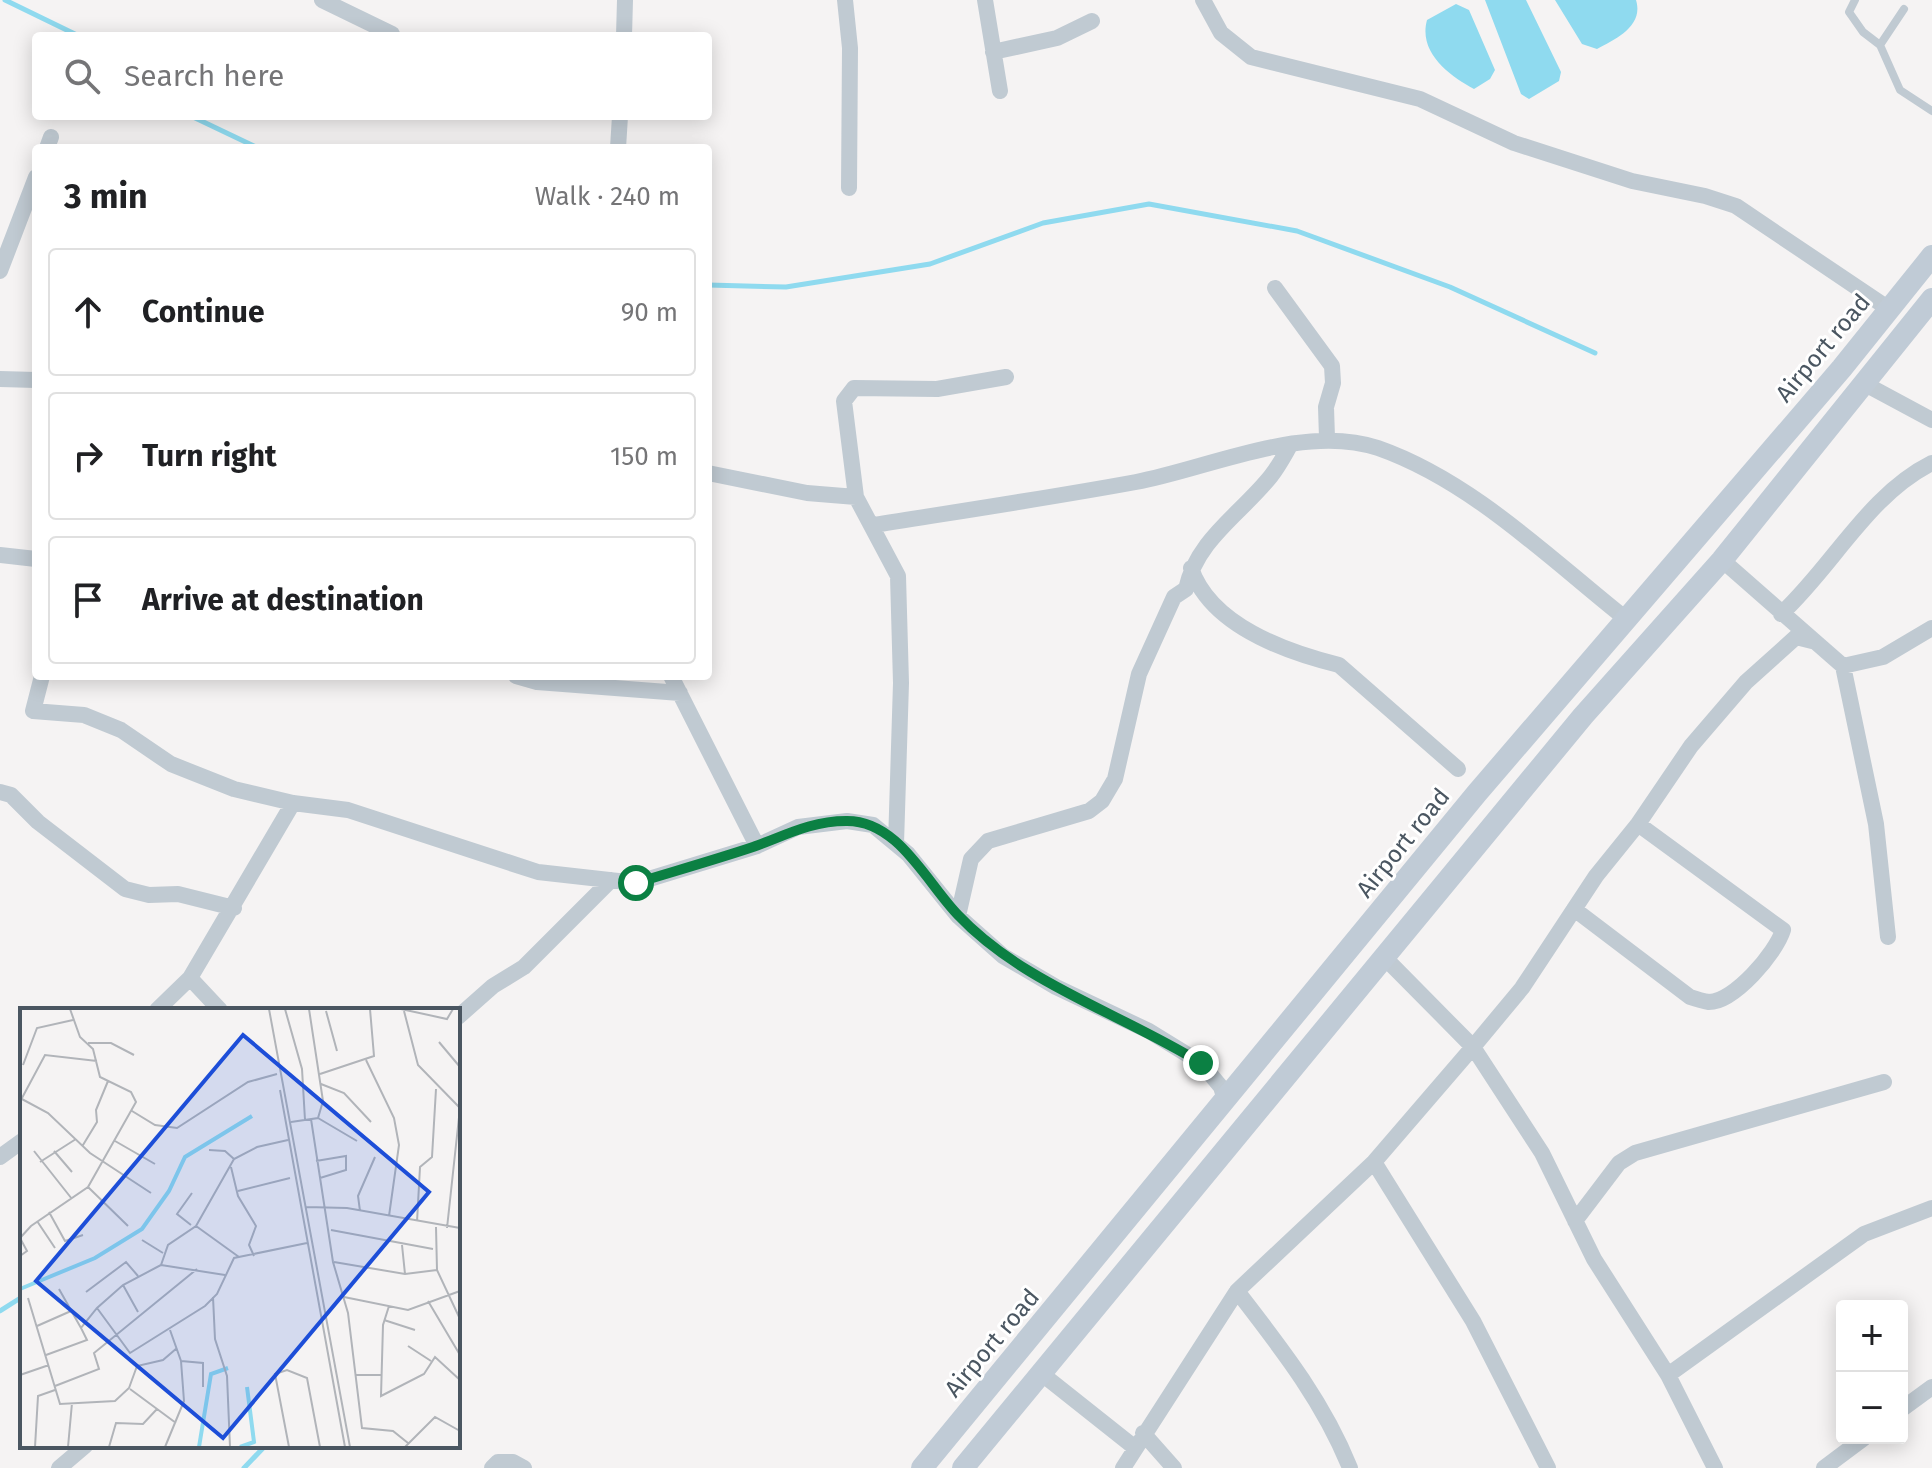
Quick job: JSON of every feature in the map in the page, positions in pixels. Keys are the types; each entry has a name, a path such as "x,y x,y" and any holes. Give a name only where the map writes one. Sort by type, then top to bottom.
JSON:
{"main road":[{"name":"Airport road","path":"922,1468 1522,741 1932,256"},
{"path":"963,1468 1546,761 1722,560 1932,299"},
{"path":"1522,741 1546,761"}],"street":[{"path":"322,0 388,32"},
{"path":"624,32 625,0"},
{"path":"845,0 850,48 849,188"},
{"path":"985,0 1000,91"},
{"path":"1203,0 1221,33 1251,57 1420,99 1514,143 1632,181 1705,196 1736,206 1889,309"},
{"path":"993,52 1057,38 1092,21"},
{"path":"618,144 620,120"},
{"path":"0,271 32,187"},
{"path":"1275,288 1332,366 1333,383 1326,407 1327,438"},
{"path":"896,844 901,683 898,576 874,525 863,516 856,497 844,401 854,388 937,389 1006,377"},
{"path":"0,379 32,380"},
{"path":"1865,384 1932,420"},
{"path":"874,525 1018,504 1152,479 1327,438 1376,448 1420,467 1472,497 1626,619"},
{"path":"958,916 971,859 988,841 1089,811 1102,801 1115,779 1139,674 1174,597 1186,589 1191,568 1224,523 1271,476 1291,444"},
{"path":"1781,614 1813,585 1865,518 1896,486 1906,476 1932,463"},
{"path":"712,474 807,493 856,497"},
{"path":"0,555 32,559"},
{"path":"1722,560 1843,666 1876,824 1888,937"},
{"path":"1191,568 1205,594 1240,626 1317,659 1339,665 1458,769"},
{"path":"1843,666 1883,657 1932,628"},
{"path":"1123,1468 1237,1291 1374,1162 1473,1047 1522,988 1574,909 1638,824 1691,746 1746,682 1796,637 1812,641"},
{"path":"41,680 33,711 84,715 121,730 171,764 234,789 293,803 348,810 538,872 636,883 757,846 798,827 847,821 873,825 896,844 958,916 1003,956 1056,987 1149,1031 1201,1063 1221,1087 1225,1100"},
{"path":"530,680 680,693"},
{"path":"673,680 757,846"},
{"path":"0,792 11,795 38,822 125,889 149,895 178,894 234,908"},
{"path":"159,1008 190,978 234,908 293,803"},
{"path":"1574,909 1690,997 1710,1002 1733,993 1778,946 1783,930 1638,824"},
{"path":"460,1015 493,986 524,967 611,880"},
{"path":"1384,957 1473,1047 1542,1153 1594,1259 1668,1375 1715,1468"},
{"path":"190,978 218,1008"},
{"path":"1575,1221 1619,1163 1635,1153 1884,1082"},
{"path":"0,1157 20,1142"},
{"path":"1374,1162 1473,1321 1548,1468"},
{"path":"1668,1375 1864,1234 1932,1208"},
{"path":"1237,1291 1297,1369 1332,1424 1350,1468"},
{"path":"1042,1374 1139,1440 1174,1468"},
{"path":"1908,1405 1932,1387"},
{"path":"1824,1468 1856,1444"},
{"path":"59,1468 83,1448"},
{"path":"492,1468 498,1462 513,1462 524,1468"}],"lane":[{"path":"1855,0 1850,17 1880,45 1900,90 1932,111"},
{"path":"1880,45 1904,9"}],"water":[{"path":"1485,0 1526,0 1561,72 1559,81 1529,99 1521,94"},
{"path":"1555,0 1636,0 1636,17 1627,30 1597,49 1582,44"},
{"path":"1456,4 1469,10 1495,70 1490,79 1474,89 1446,70 1427,43 1427,20"}],"waterway":[{"path":"5,0 71,32"},
{"path":"199,120 250,144"},
{"path":"712,285 786,287 930,264 1043,223 1149,204 1297,231 1450,287 1595,353"},
{"path":"0,1311 20,1298"},
{"path":"244,1468 263,1448"}],"route":[{"path":"636,883 757,846 798,827 847,821 873,825 908,854 958,916 1003,956 1056,987 1149,1031 1201,1063"}]}
